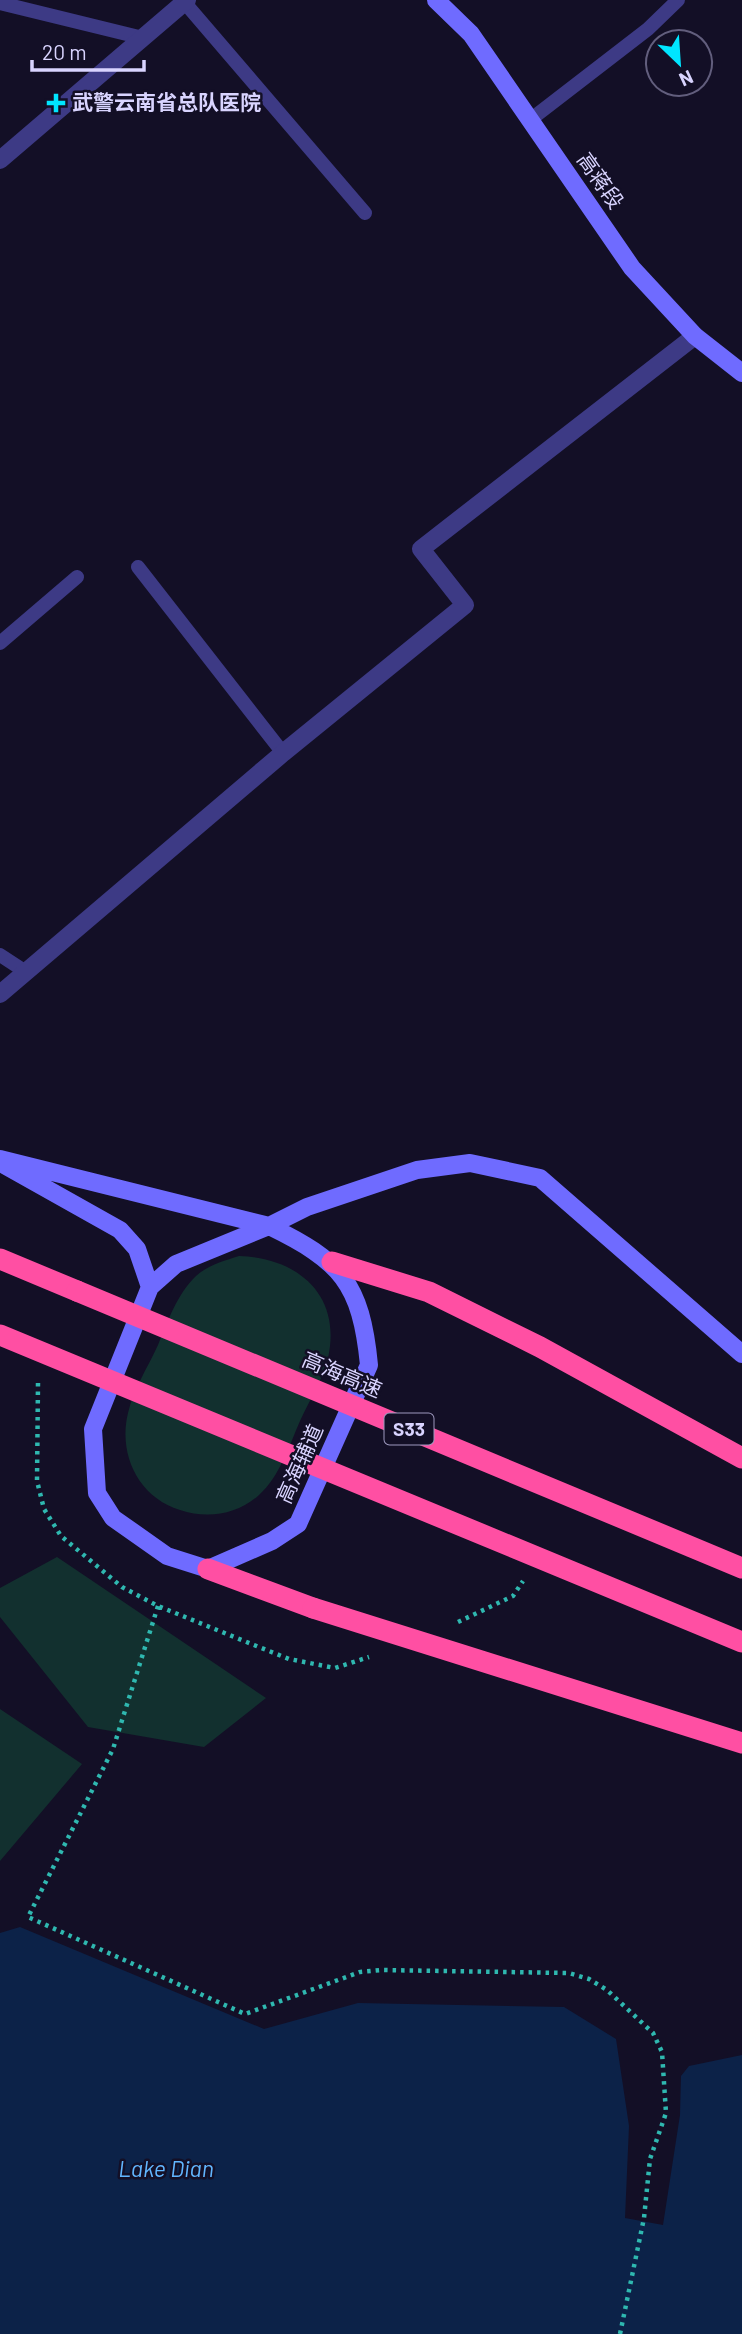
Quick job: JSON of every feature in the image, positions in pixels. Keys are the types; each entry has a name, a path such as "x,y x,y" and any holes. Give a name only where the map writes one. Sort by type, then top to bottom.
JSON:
{"highway":[{"name":"高海高速","path":"0,1259 742,1568"},
{"path":"332,1262 429,1292 540,1347 742,1458"},
{"path":"0,1335 742,1642"},
{"path":"208,1569 313,1608 742,1744"}],"main road":[{"name":"高蒋段","path":"436,0 471,34 632,268 695,336 742,373"},
{"name":"高海辅道","path":"0,1161 269,1226 305,1244 332,1262 348,1283 358,1307 369,1365 298,1524 262,1546 208,1569"},
{"name":"高海辅道","path":"0,1161 120,1230 137,1249 150,1287"},
{"path":"208,1569 167,1556 113,1518 97,1493 93,1429 150,1287 176,1264 269,1226 307,1207 417,1170 470,1163 540,1178 742,1354"}],"street":[{"path":"0,160 186,2"},
{"path":"0,994 283,752 465,605 421,549 695,336"}],"lane":[{"path":"530,120 648,29 678,0"},
{"path":"186,2 365,213"},
{"path":"0,4 143,38"},
{"path":"138,566 283,752"},
{"path":"0,643 77,577"},
{"path":"0,955 26,972"}],"path":[{"path":"38,1374 37,1481 44,1509 61,1536 122,1587 158,1606 113,1749 28,1917 245,2014 360,1972 382,1970 569,1973 589,1979 638,2018 653,2033 662,2052 666,2113 650,2159 644,2218 620,2334"}],"green space":[{"path":"239,1256 280,1264 311,1284 322,1299 328,1316 331,1336 328,1358 283,1460 273,1479 259,1495 231,1511 190,1513 165,1504 142,1484 134,1472 126,1444 128,1413 137,1387 183,1291 206,1269"},
{"path":"57,1557 266,1698 204,1747 88,1727 0,1617 0,1588"},
{"path":"0,1709 82,1764 0,1861"}],"water":[{"name":"Lake Dian","path":"20,1927 264,2029 358,2003 564,2007 616,2039 629,2126 625,2218 663,2225 680,2115 681,2076 689,2066 742,2055 742,2334 0,2334 0,1933"}],"place":[{"name":"武警云南省总队医院","path":"56,103"}]}
